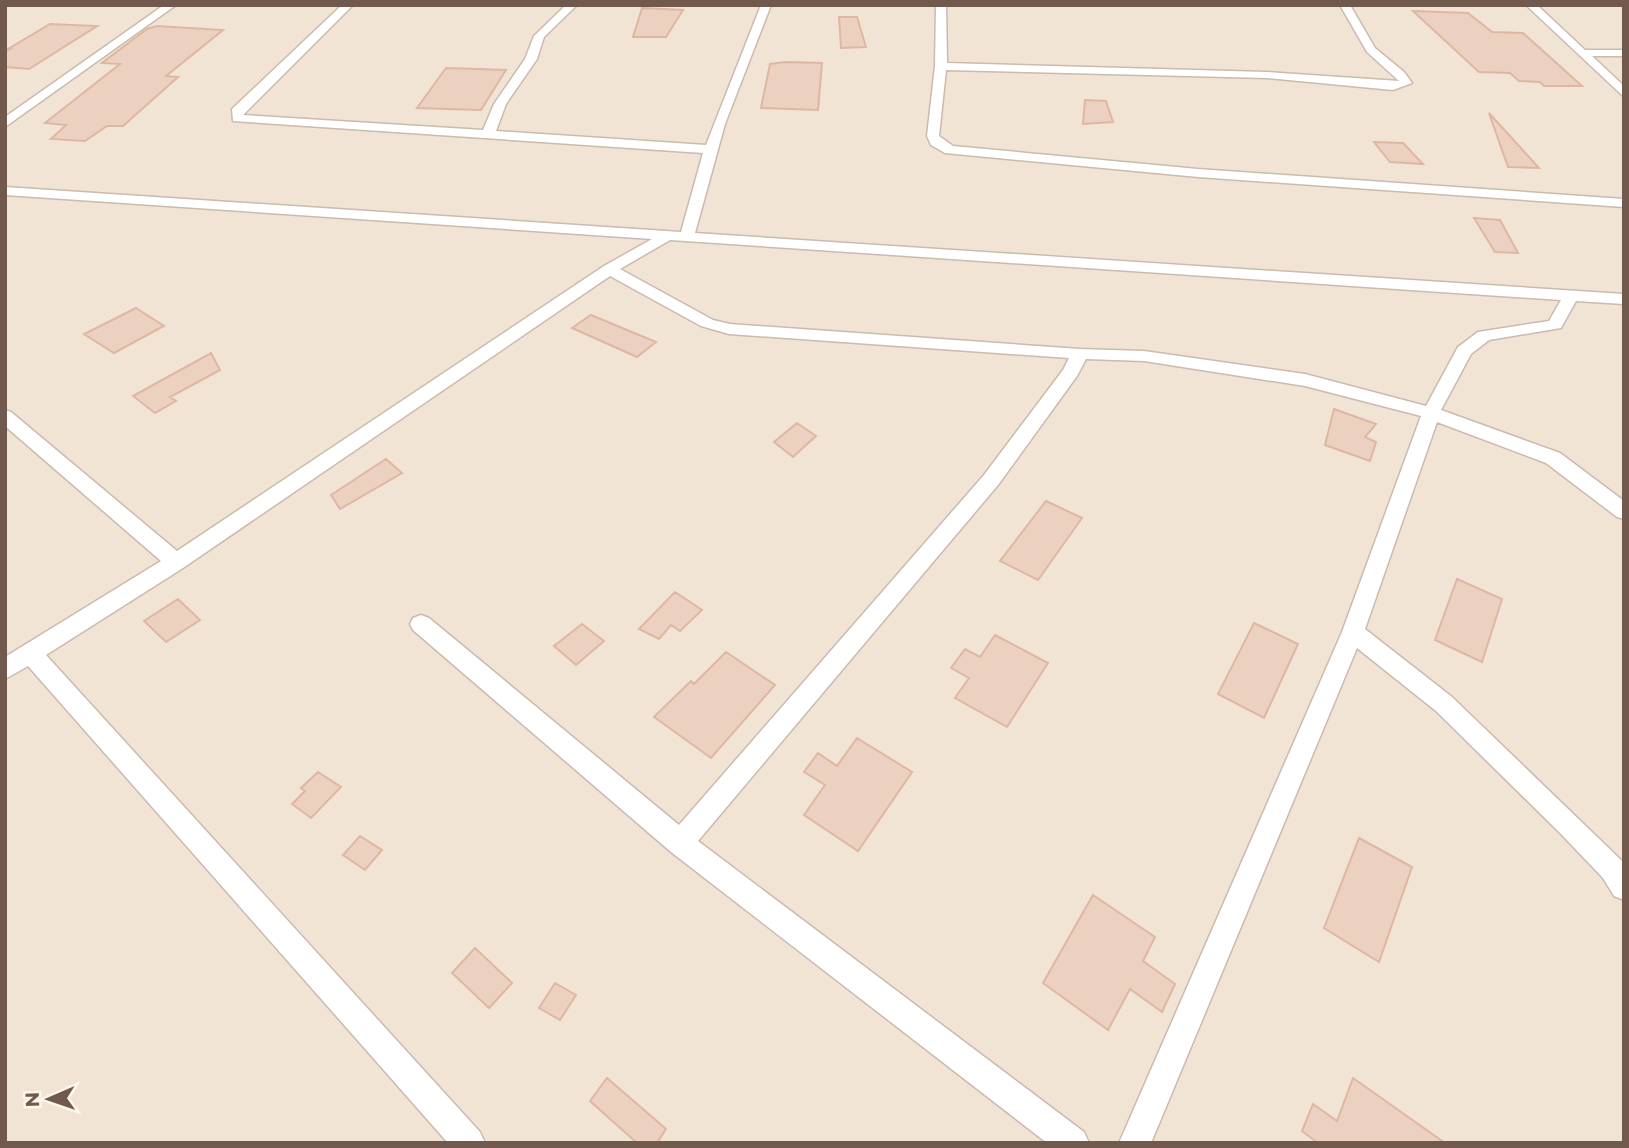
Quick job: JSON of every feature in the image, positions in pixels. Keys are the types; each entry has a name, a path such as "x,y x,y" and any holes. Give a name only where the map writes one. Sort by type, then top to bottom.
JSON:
{"street":[{"path":"5,123 171,5"},
{"path":"348,5 236,112 237,118 709,149"},
{"path":"488,135 500,104 531,59 539,36 572,5"},
{"path":"687,237 709,149 739,69 760,29 766,5"},
{"path":"941,5 941,66 933,136 936,142 950,150 1198,173 1624,203"},
{"path":"941,66 1268,75 1393,86 1406,83 1400,74 1371,50 1346,5"},
{"path":"1531,5 1624,93"},
{"path":"1584,53 1624,53"},
{"path":"5,108 24,109"},
{"path":"6,192 1624,299"},
{"path":"5,669 176,562 609,269 665,237"},
{"path":"609,269 707,323 729,329 1080,355 1144,356 1293,378 1432,413 1553,458 1624,512"},
{"path":"1135,1143 1353,632 1432,413 1464,351 1484,336 1555,326 1572,295"},
{"path":"680,843 992,480 1071,372 1080,355"},
{"path":"5,416 176,562"},
{"path":"421,624 680,843 1073,1143"},
{"path":"1353,632 1444,704 1569,824 1612,869 1624,887"},
{"path":"30,653 469,1143"}],"shaded area":[{"path":"5,5 1624,5 1624,1143 5,1143"}],"building":[{"path":"642,8 683,10 666,37 633,37"},
{"path":"1413,11 1468,13 1492,32 1523,33 1582,86 1544,86 1540,82 1519,81 1510,73 1479,72"},
{"path":"839,17 857,17 866,47 841,48"},
{"path":"50,24 97,26 29,69 5,67 5,52 8,49"},
{"path":"157,26 223,30 166,76 178,77 123,126 107,126 85,141 51,139 66,125 45,123 120,64 102,63 147,29"},
{"path":"822,63 818,110 761,108 770,64"},
{"path":"446,68 506,70 481,110 417,108"},
{"path":"1085,100 1106,101 1113,122 1083,124"},
{"path":"1489,113 1539,168 1508,167"},
{"path":"1374,142 1403,143 1423,164 1390,162"},
{"path":"1474,218 1500,220 1518,253 1495,252"},
{"path":"136,308 164,326 114,353 84,334"},
{"path":"591,315 656,342 637,357 572,328"},
{"path":"211,353 220,370 170,397 176,401 155,413 133,396"},
{"path":"1334,409 1376,424 1365,437 1376,442 1370,461 1325,445"},
{"path":"797,423 816,436 793,457 774,442"},
{"path":"386,459 402,473 340,509 331,495"},
{"path":"1046,501 1082,518 1038,580 1000,561"},
{"path":"1457,579 1502,599 1482,662 1435,640"},
{"path":"675,592 702,610 680,631 671,625 659,639 639,629"},
{"path":"178,599 200,620 166,642 144,621"},
{"path":"1254,623 1298,644 1264,718 1218,694"},
{"path":"582,624 604,641 576,665 554,646"},
{"path":"995,635 1048,663 1007,727 955,698 969,678 951,668 965,649 980,657"},
{"path":"726,652 775,685 711,758 654,717 691,681 694,684"},
{"path":"857,738 912,772 858,851 804,815 825,785 804,772 818,753 837,766"},
{"path":"318,772 341,787 311,818 292,804 305,791 301,788"},
{"path":"360,836 382,850 365,870 343,855"},
{"path":"1359,838 1412,867 1379,962 1324,928"},
{"path":"1093,895 1155,937 1143,961 1175,984 1162,1012 1130,989 1108,1030 1043,983"},
{"path":"475,948 512,983 489,1008 452,973"},
{"path":"555,983 576,995 560,1020 539,1008"},
{"path":"607,1078 666,1129 657,1143 637,1143 590,1101"},
{"path":"1353,1078 1445,1143 1318,1143 1302,1131 1313,1104 1337,1121"}]}
